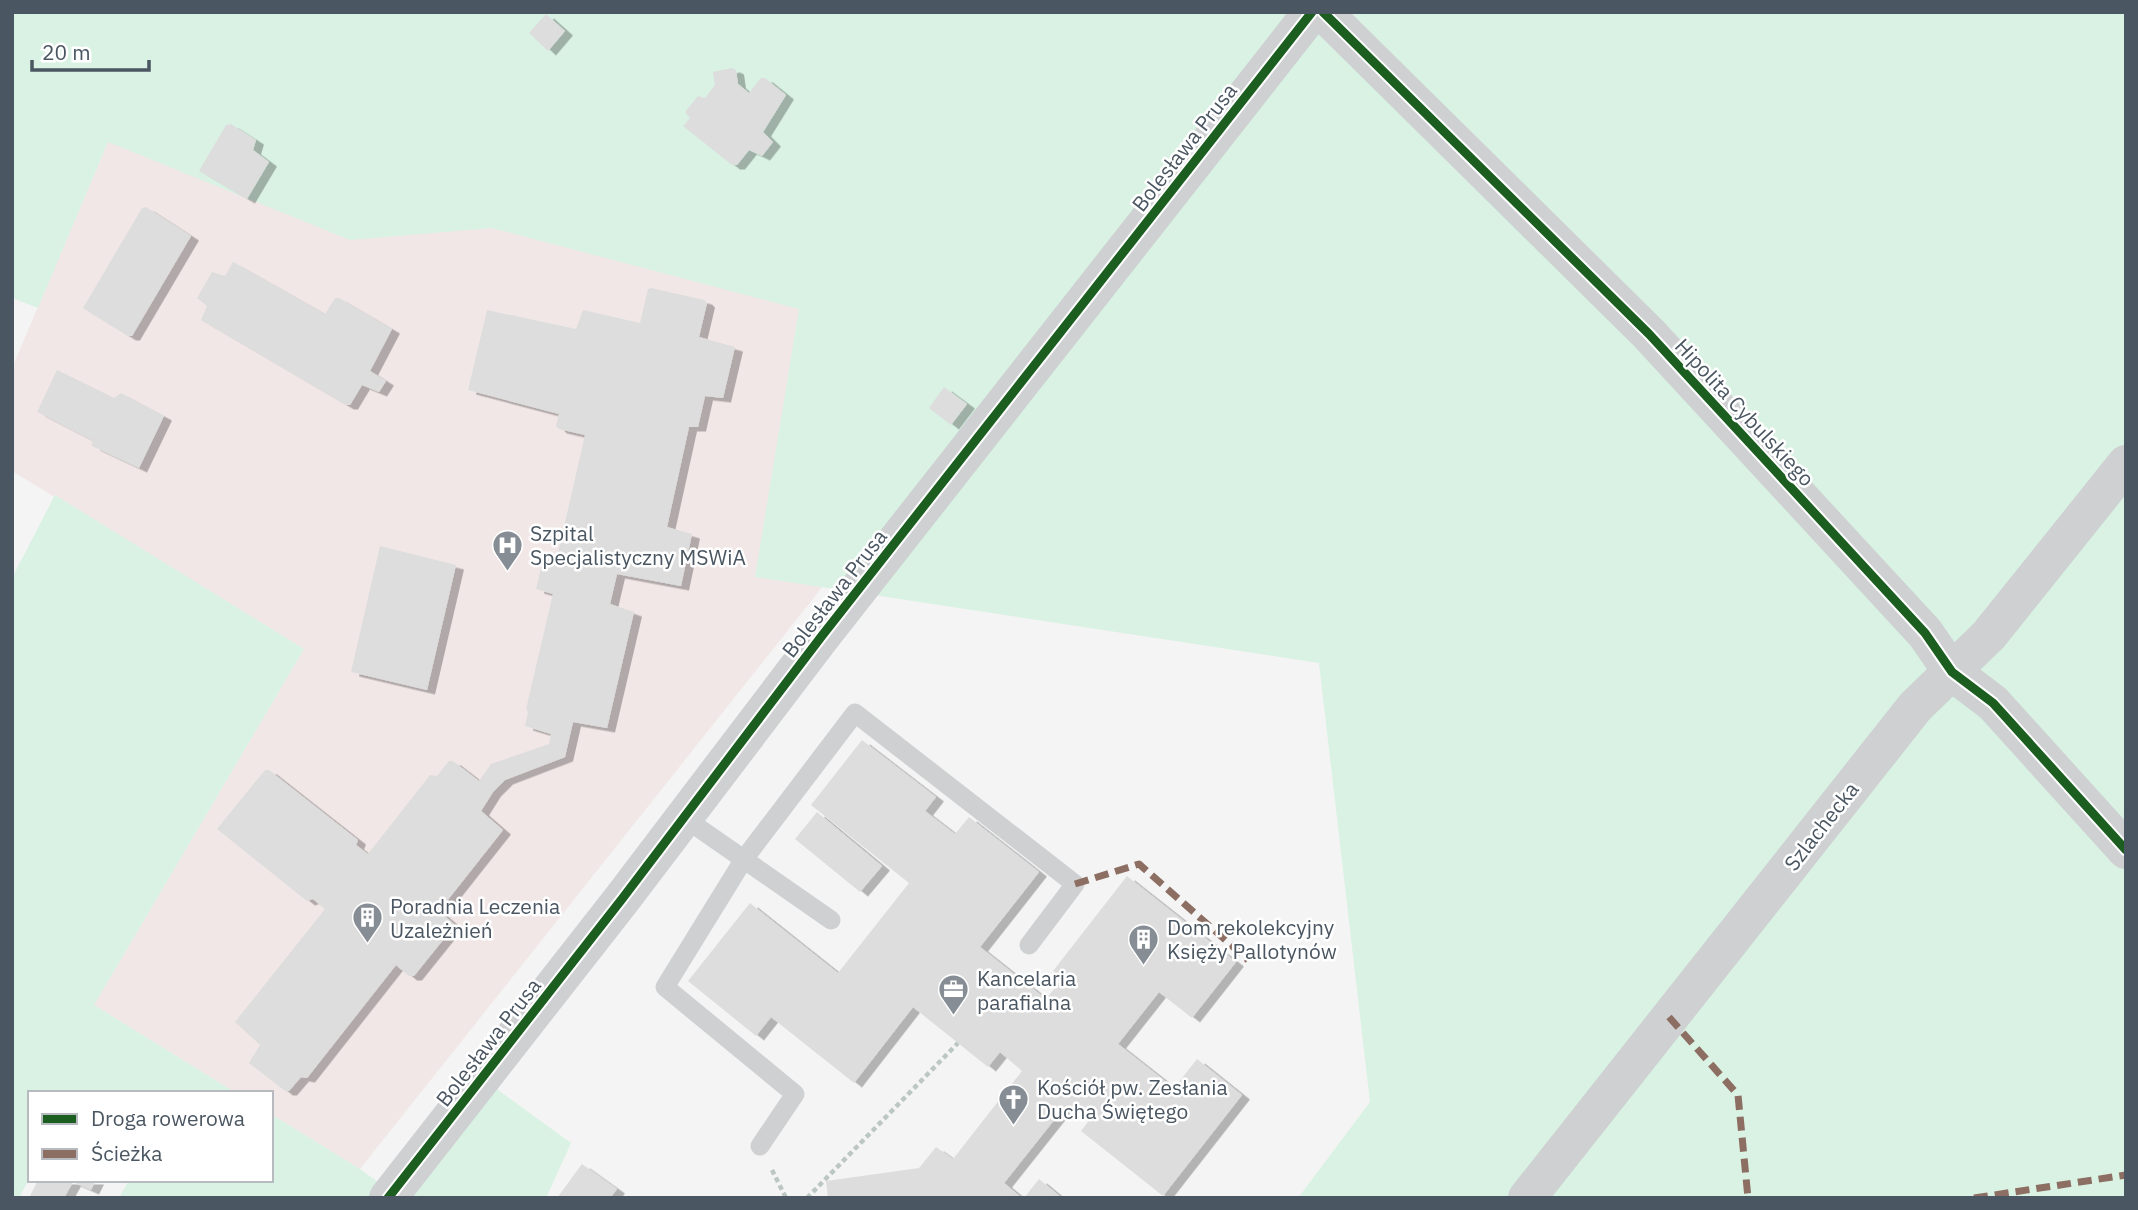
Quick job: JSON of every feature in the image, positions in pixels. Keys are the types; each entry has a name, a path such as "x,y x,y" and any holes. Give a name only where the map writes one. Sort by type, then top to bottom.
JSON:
{"street":[{"name":"Bolesława Prusa","path":"388,1198 821,637 1312,12"},
{"name":"Hipolita Cybulskiego","path":"1323,12 1648,334 1925,633 1952,672 1993,702 2126,849"},
{"name":"Szlachecka","path":"1527,1198 1915,706 1989,635 2126,464"}],"lane":[{"path":"760,1146 795,1094 665,987 744,859 855,713 1075,884 1029,945"},
{"path":"683,817 831,920"}],"path":[{"path":"807,1198 958,1043"}],"shaded area":[{"name":"Szpital Specjalistyczny MSWiA","path":"1273,12 951,425 360,1169 273,1115 273,1091 233,1091 94,1005 304,649 12,471 12,368 108,142"}],"green space":[{"path":"12,12 2126,12 2126,1198 1298,1198 1370,1102 1319,663 755,577 799,309 492,228 350,240 108,142 38,308 12,298"},
{"path":"55,495 304,649 94,1005 233,1091 28,1091 28,1181 19,1198 12,1198 12,578"},
{"path":"494,1087 571,1143 546,1198 403,1198"},
{"path":"273,1115 360,1169 400,1198 119,1198 128,1182 273,1182"}],"building":[{"path":"546,14 565,31 548,51 529,33"},
{"path":"732,68 736,70 738,84 749,93 761,78 765,78 786,95 763,132 773,142 762,156 749,150 737,165 732,165 683,126 690,118 685,112 698,96 705,98 715,85 713,72"},
{"path":"231,124 256,140 253,150 269,162 247,199 199,171 226,125"},
{"path":"146,207 191,236 132,336 128,336 83,308 142,208"},
{"path":"233,262 325,314 335,298 339,298 392,329 370,371 386,381 379,392 362,385 350,405 346,405 201,320 207,306 197,298 212,272 225,276"},
{"path":"648,289 704,300 707,303 699,337 735,347 723,398 705,396 698,427 689,427 667,527 692,534 681,586 617,574 610,604 634,612 607,728 573,722 565,757 505,780 493,792 481,811 503,830 439,911 455,925 414,976 409,976 396,965 307,1078 301,1077 289,1091 285,1091 249,1063 260,1045 235,1022 325,909 313,899 307,901 217,829 265,770 269,770 358,840 356,845 368,854 430,775 437,776 449,761 453,761 479,781 491,764 549,744 551,734 525,726 528,712 526,709 553,594 536,589 544,556 557,557 585,435 559,429 556,426 559,414 468,390 487,310 576,329 583,310 640,323"},
{"path":"57,370 114,398 121,393 164,416 139,468 92,446 92,440 37,412"},
{"path":"944,387 967,404 951,425 929,408"},
{"path":"380,546 456,565 427,690 351,672"},
{"name":"Dom rekolekcyjny Księży Pallotynów","path":"862,740 936,797 925,811 955,834 969,817 1039,872 980,947 1046,999 1062,979 1053,971 1127,876 1236,962 1192,1018 1159,992 1118,1044 1174,1088 1197,1059 1242,1095 1163,1196 1081,1131 1090,1119 1066,1105 1004,1183 1022,1198 828,1198 826,1181 919,1168 936,1147 953,1159 1022,1071 1000,1052 988,1067 913,1007 854,1083 771,1017 756,1036 688,981 750,903 838,973 909,883 811,805"},
{"path":"817,812 882,866 860,892 795,839"},
{"path":"582,1164 617,1189 610,1198 557,1198"},
{"name":"Kościół pw. Zesłania Ducha Świętego","path":"1039,1179 1062,1198 1024,1198"},
{"path":"37,1182 73,1182 64,1198 29,1198"},
{"path":"73,1182 95,1182 91,1190"}],"marked path":[{"path":"1075,884 1139,864 1248,960"},
{"path":"1669,1017 1738,1095 1748,1198"},
{"path":"1974,1198 2126,1175"}],"cycle path":[{"path":"388,1198 622,899 821,637 1312,12"},
{"path":"1323,12 1649,334 1925,633 1952,672 1993,703 2126,850"}],"place":[{"name":"Szpital Specjalistyczny MSWiA","path":"507,572"},
{"name":"Poradnia Leczenia Uzależnień","path":"367,945"},
{"name":"Dom rekolekcyjny Księży Pallotynów","path":"1144,966"},
{"name":"Kancelaria parafialna","path":"954,1017"},
{"name":"Kościół pw. Zesłania Ducha Świętego","path":"1014,1126"}]}
